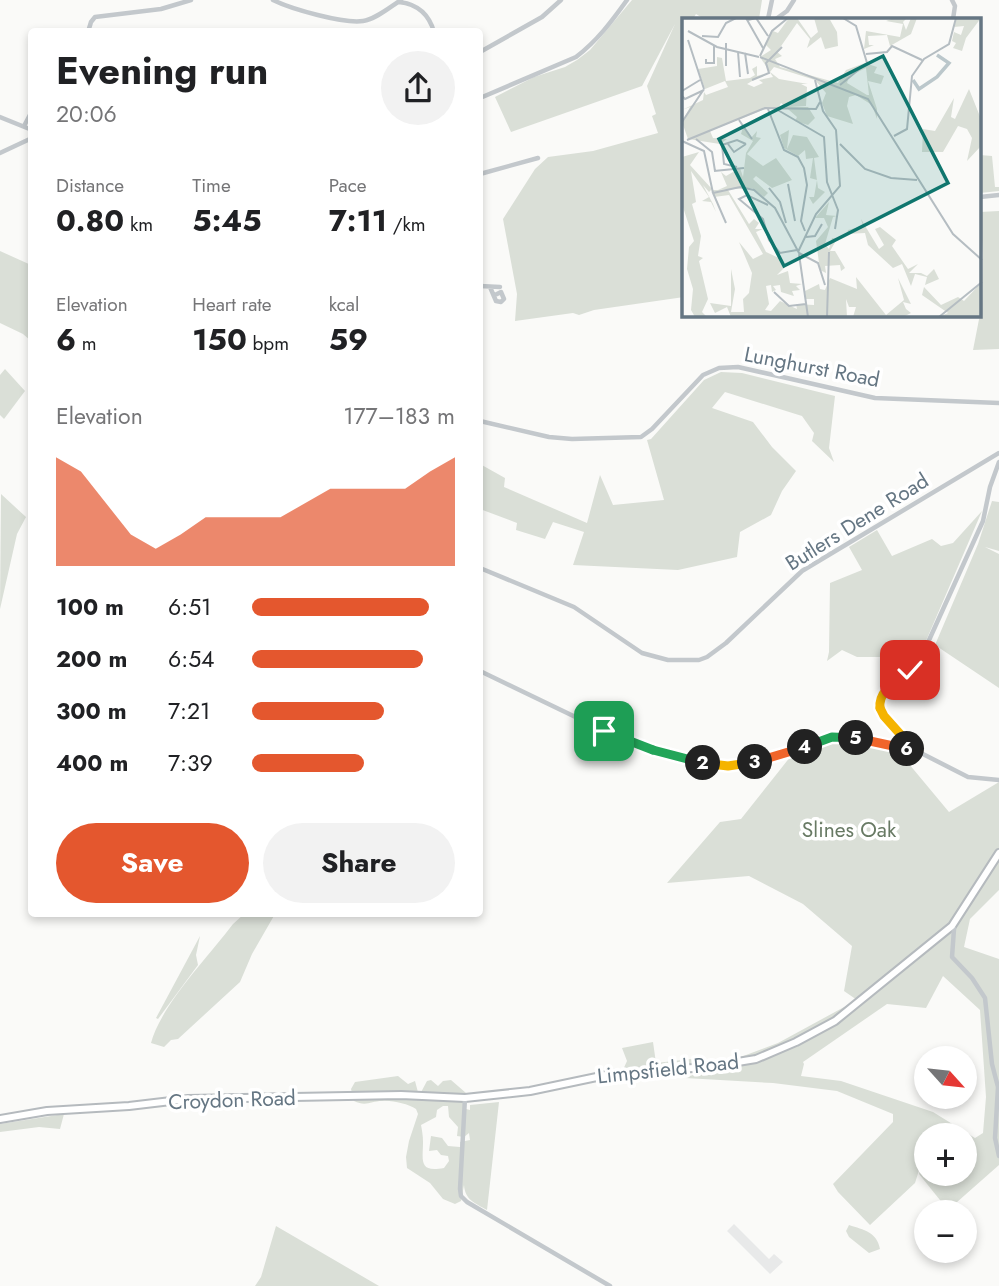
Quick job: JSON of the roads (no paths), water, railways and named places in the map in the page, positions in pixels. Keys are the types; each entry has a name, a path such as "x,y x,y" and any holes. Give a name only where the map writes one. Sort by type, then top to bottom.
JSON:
{"main road":[{"name":"Limpsfield Road","path":"465,1098 530,1091 611,1074 707,1067 756,1059 796,1042 835,1021 952,926 999,853"},
{"name":"Croydon Road","path":"0,1119 47,1111 188,1099 401,1095 465,1098"}],"street":[{"path":"90,28 95,17 161,9 191,0"},
{"path":"273,0 295,10 356,21 371,18 400,1 418,8 428,18 432,28"},
{"path":"483,50 542,17 561,0"},
{"path":"483,97 576,57 595,40 627,0"},
{"path":"768,18 772,0"},
{"path":"777,18 787,11 794,0"},
{"path":"952,0 955,6 954,18"},
{"path":"0,117 28,128"},
{"path":"24,127 28,119"},
{"path":"0,153 28,140"},
{"path":"483,173 538,158"},
{"path":"483,286 500,287"},
{"path":"490,287 491,293 495,295"},
{"name":"Lunghurst Road","path":"483,422 561,438 583,440 640,437 652,429 703,375 728,366 875,398 999,402"},
{"name":"Butlers Dene Road","path":"483,569 574,607 642,653 668,660 699,660 726,643 802,571 999,453"},
{"path":"908,746 884,716 880,698 920,660 983,521 990,487 999,463"},
{"path":"483,672 617,737 651,750 706,764 743,764 799,750 832,737 908,746 968,776 999,780"},
{"path":"952,926 952,957 980,989 987,1007 992,1064 998,1087 995,1138 999,1156"},
{"path":"465,1098 461,1196 610,1286"}],"park label":[{"name":"Slines Oak","path":"849,830"}]}
